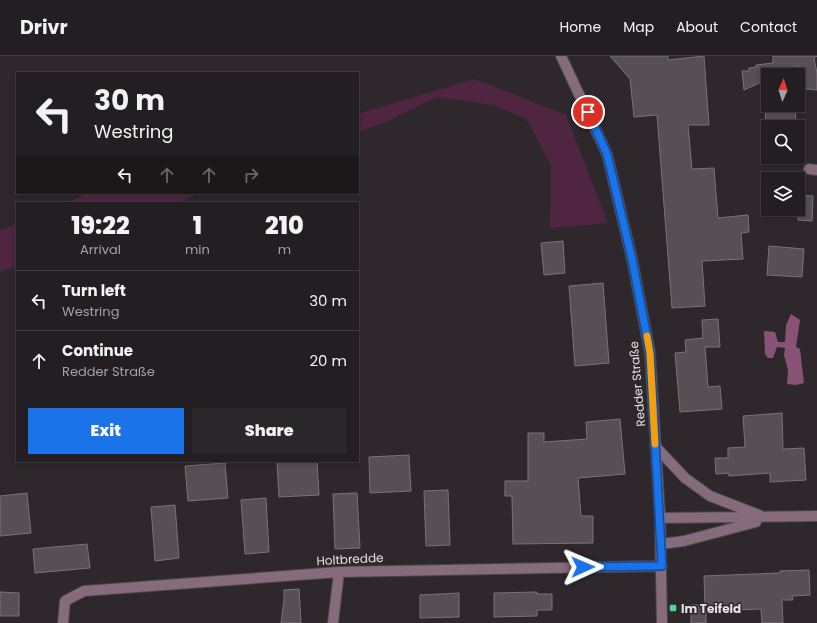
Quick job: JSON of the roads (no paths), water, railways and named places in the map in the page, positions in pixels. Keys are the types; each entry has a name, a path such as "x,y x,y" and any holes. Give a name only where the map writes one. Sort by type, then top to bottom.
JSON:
{"street":[{"name":"Redder Straße","path":"562,56 607,154 632,259 650,353 660,518 662,623"},
{"path":"655,446 685,478 710,496 769,518"},
{"path":"660,518 769,518 817,516"},
{"path":"661,544 684,541 769,518"},
{"name":"Holtbredde","path":"63,623 65,601 84,591 339,572 424,569 662,566"},
{"path":"333,623 339,572"}],"place":[{"name":"Im Teifeld","path":"673,608"}]}
